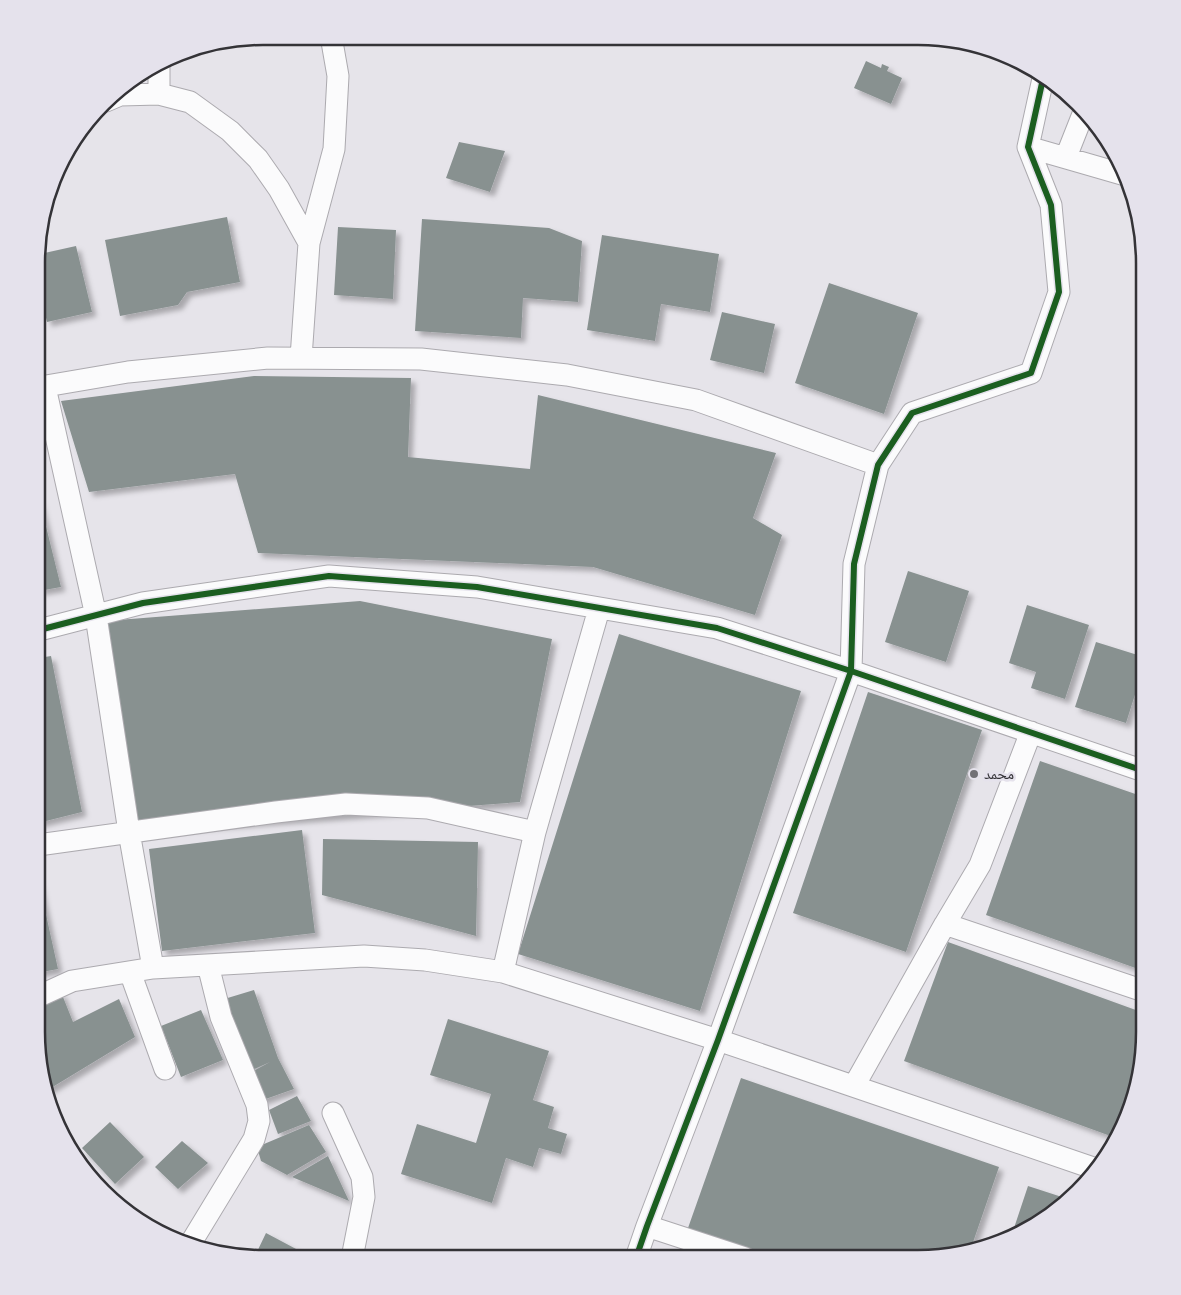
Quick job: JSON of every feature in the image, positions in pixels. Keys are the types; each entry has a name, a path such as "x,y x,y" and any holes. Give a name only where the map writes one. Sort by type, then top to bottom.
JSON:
{"street":[{"path":"301,358 309,243 334,149 338,76 333,45"},
{"path":"159,72 159,94"},
{"path":"639,1250 718,1040 851,671 854,564 878,465 912,413 1030,372 1059,292 1051,205 1028,147 1042,84"},
{"path":"124,95 159,94 190,102 230,130 258,159 279,189 309,243"},
{"path":"1066,157 1081,118"},
{"path":"1028,147 1115,172"},
{"path":"45,386 128,372 268,358 421,359 567,375 696,400 878,465"},
{"path":"45,400 96,616 129,832 153,968"},
{"path":"45,629 144,603 329,576 477,587 717,628 851,671 1136,768"},
{"path":"503,972 535,832 599,609"},
{"path":"854,1086 980,865 1031,732"},
{"path":"45,843 346,804 428,808 535,832"},
{"path":"945,924 1136,988"},
{"path":"45,993 72,981 153,968 364,956 425,960 503,972 718,1040 1090,1167"},
{"path":"194,1238 254,1139 259,1121 256,1105 221,1017 208,964"},
{"path":"130,972 165,1069"},
{"path":"334,1113 362,1177 364,1197 354,1250"},
{"path":"647,1226 721,1250"}],"building":[{"path":"866,61 881,68 882,64 889,67 887,71 902,78 891,104 854,88"},
{"path":"459,142 505,151 490,192 446,178"},
{"path":"227,217 240,282 187,292 178,305 120,316 105,240"},
{"path":"422,219 549,228 582,241 578,302 523,298 521,338 415,331"},
{"path":"338,227 396,230 393,299 334,295"},
{"path":"602,235 719,254 710,312 661,304 655,341 587,330"},
{"path":"76,246 92,312 47,322 45,313 45,253"},
{"path":"829,283 918,313 884,414 795,383"},
{"path":"722,312 775,324 764,373 710,360"},
{"path":"254,376 411,378 408,457 530,469 538,395 776,453 753,518 782,535 755,615 593,567 258,553 235,474 89,492 61,401"},
{"path":"45,522 61,587 45,590"},
{"path":"908,571 969,591 946,662 885,642"},
{"path":"360,601 552,639 520,802 121,832 105,621"},
{"path":"1027,605 1089,625 1065,699 1031,688 1036,672 1009,663"},
{"path":"619,634 801,691 700,1011 518,954"},
{"path":"1096,642 1136,654 1136,691 1126,723 1075,707"},
{"path":"51,656 82,812 45,821 45,657"},
{"path":"868,692 982,730 906,952 793,913"},
{"path":"1040,761 1136,794 1136,968 986,915"},
{"path":"302,830 315,933 162,951 149,849"},
{"path":"323,839 478,842 476,936 322,895"},
{"path":"45,910 58,969 45,971"},
{"path":"948,942 1136,1010 1136,1046 1132,1074 1124,1102 1109,1136 904,1061"},
{"path":"254,990 278,1058 294,1089 260,1101 248,1074 270,1062 250,1071 221,1000"},
{"path":"61,992 73,1022 119,999 135,1037 52,1087 45,1046 45,1000"},
{"path":"201,1010 223,1060 181,1077 161,1026"},
{"path":"448,1019 549,1051 533,1100 554,1107 548,1128 567,1134 561,1154 539,1148 533,1167 506,1158 492,1203 401,1174 417,1124 476,1143 491,1094 430,1075"},
{"path":"741,1078 999,1167 973,1243 960,1246 932,1250 753,1250 688,1228"},
{"path":"297,1096 311,1121 278,1134 269,1110"},
{"path":"110,1122 144,1157 115,1184 82,1148"},
{"path":"309,1125 326,1152 287,1175 261,1161 257,1147"},
{"path":"182,1141 208,1163 178,1189 155,1167"},
{"path":"328,1156 349,1201 292,1177"},
{"path":"1028,1186 1061,1197 1027,1221 1014,1227"},
{"path":"266,1233 298,1250 263,1250 258,1250"}],"cycle path":[{"path":"639,1250 718,1040 851,671 854,564 878,465 912,413 1031,373 1059,292 1051,205 1028,147 1042,84"},
{"path":"45,628 143,603 329,576 477,587 717,628 851,671 1136,768"}],"place":[{"name":"محمد","path":"974,774"}]}
